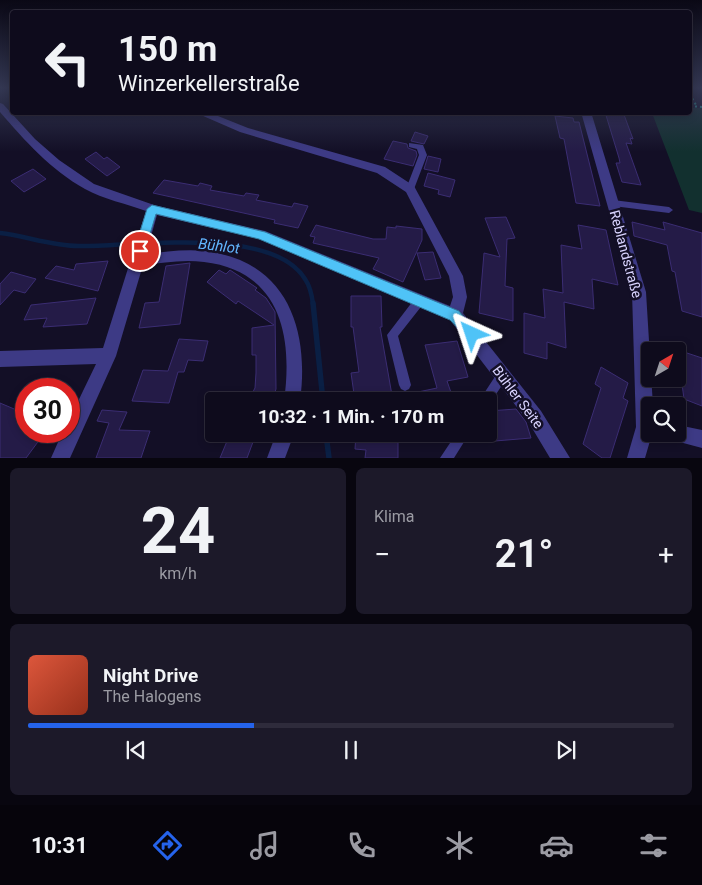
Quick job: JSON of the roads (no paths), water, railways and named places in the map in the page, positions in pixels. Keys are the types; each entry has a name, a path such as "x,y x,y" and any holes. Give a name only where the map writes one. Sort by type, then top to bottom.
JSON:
{"street":[{"name":"Bühler Seite","path":"3,109 30,142 55,163 90,187 152,209 261,235 455,315 472,334 535,417 561,458"},
{"path":"217,115 275,140 381,170 410,189 456,276 460,296 455,315"},
{"name":"Reblandstraße","path":"587,115 638,292 645,397"},
{"path":"60,458 108,356 152,209"},
{"path":"139,255 210,257 236,264 258,276 273,290 285,307 293,327 296,355 293,392"},
{"path":"0,360 108,356"},
{"path":"686,436 702,439"},
{"path":"276,458 282,442"},
{"name":"Reblandstraße","path":"636,458 642,442"}],"lane":[{"path":"410,189 423,154 420,146 412,144"},
{"path":"613,203 668,210"},
{"path":"406,385 392,335 420,300"},
{"path":"491,392 502,376"},
{"path":"446,458 457,442"}],"waterway":[{"name":"Bühlot","path":"0,233 69,246 200,243 233,245 264,251 288,262 305,279 313,304"},
{"name":"Bühlot","path":"313,303 322,392"},
{"name":"Bühlot","path":"327,442 329,458"}]}
